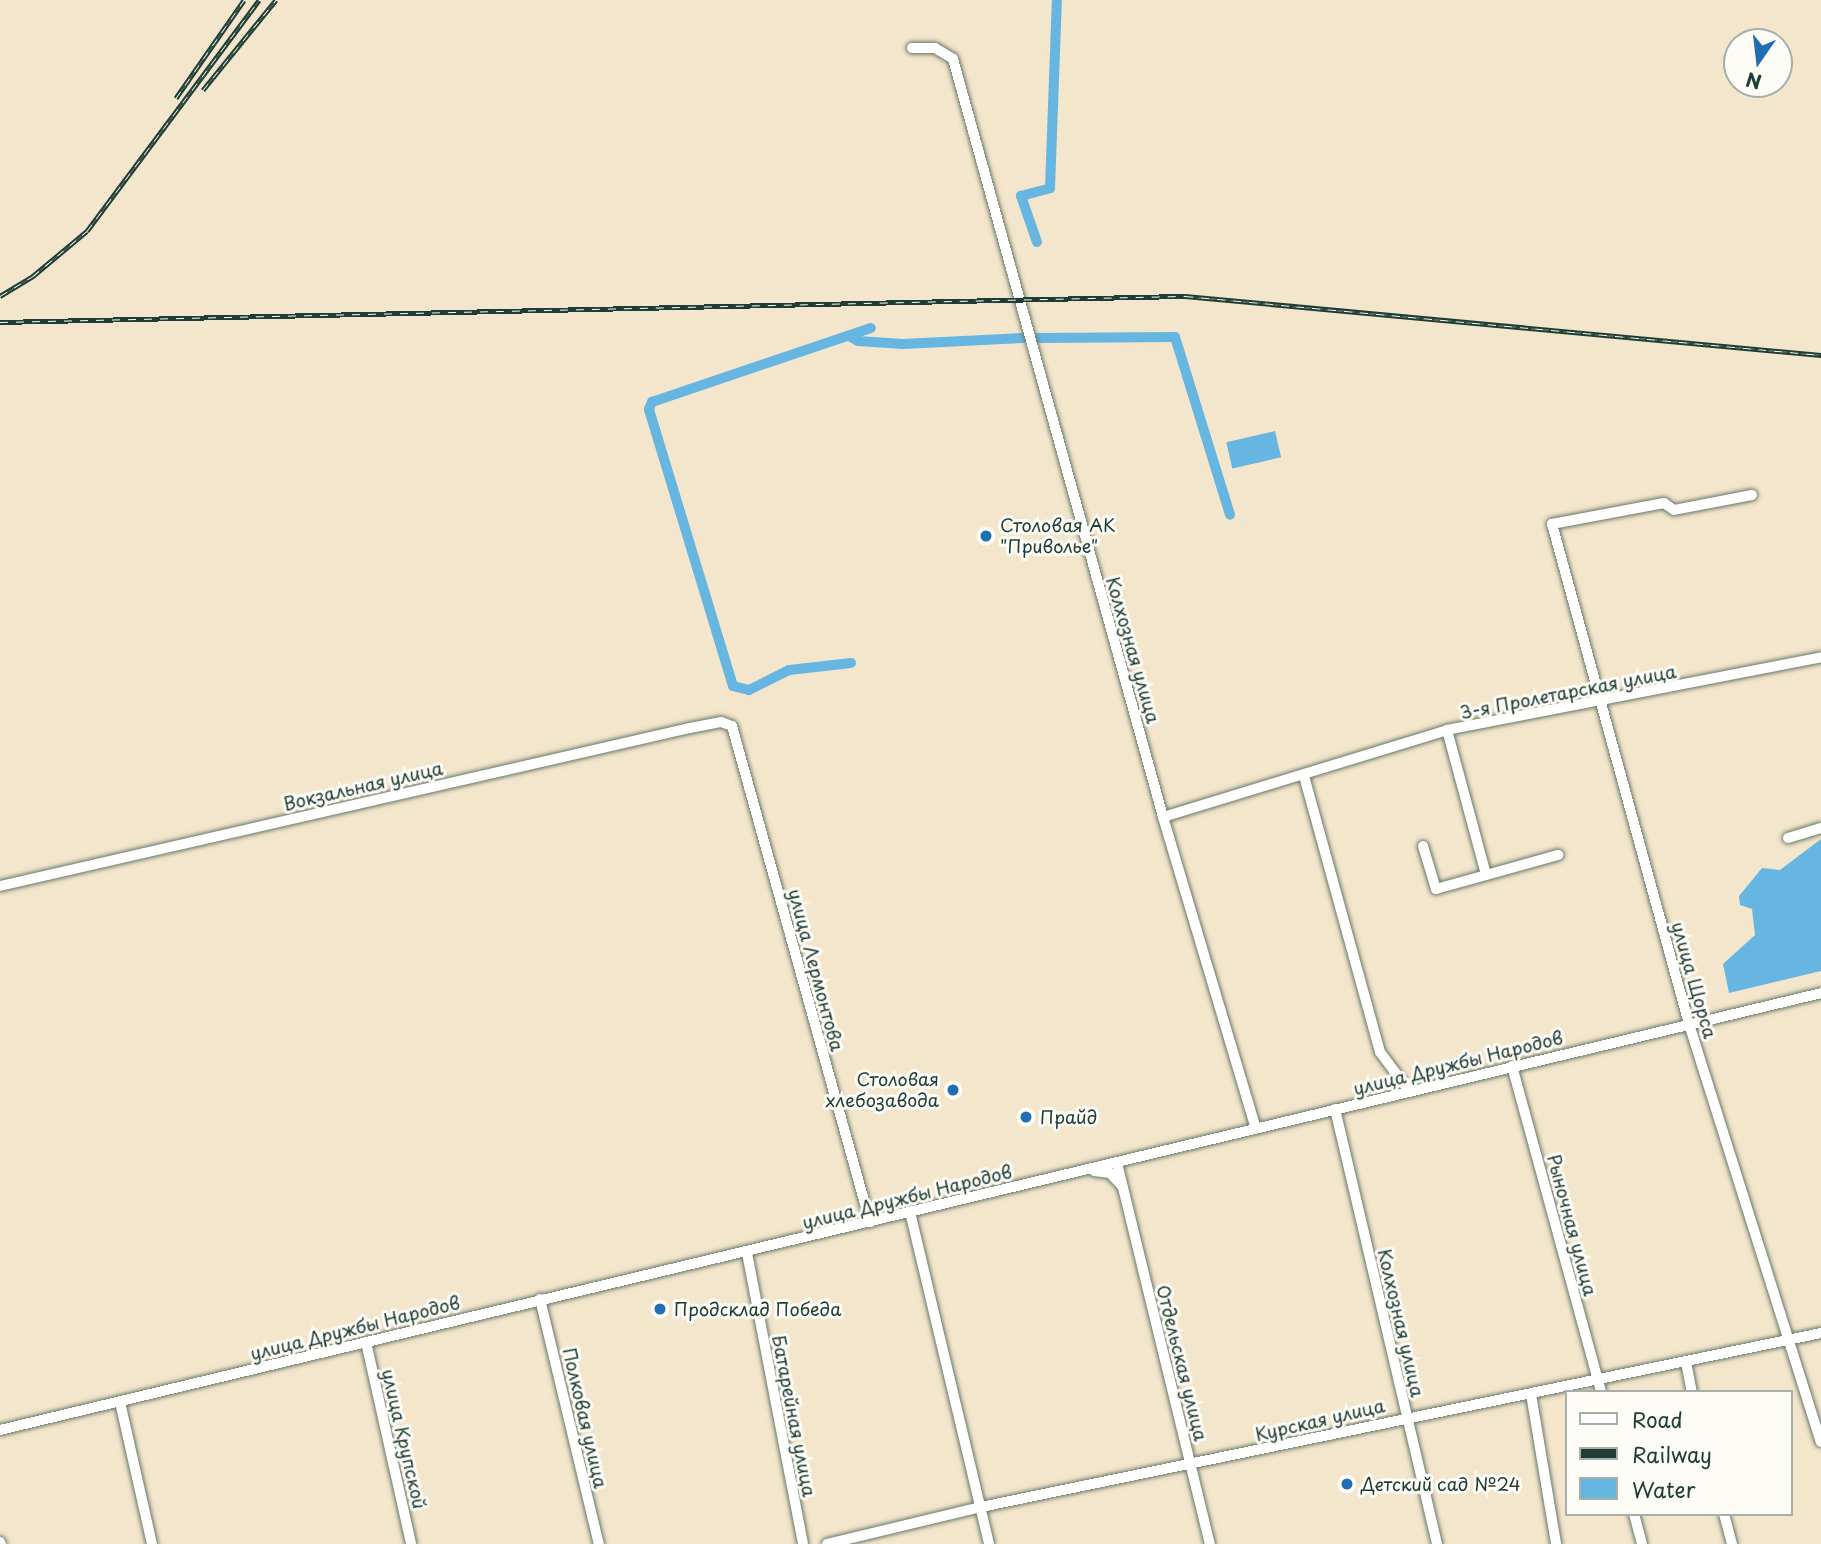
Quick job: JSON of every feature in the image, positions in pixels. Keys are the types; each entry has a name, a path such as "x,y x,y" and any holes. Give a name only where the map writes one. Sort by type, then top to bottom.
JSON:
{"street":[{"name":"Колхозная улица","path":"912,48 935,48 953,60 1163,817 1256,1128"},
{"name":"улица Щорса","path":"1752,495 1674,510 1664,503 1552,524 1598,702 1689,1024 1792,1340 1821,1442"},
{"name":"3-я Пролетарская улица","path":"1163,817 1447,730 1579,702 1598,702 1821,657"},
{"name":"Вокзальная улица","path":"0,886 690,728 721,722 732,726"},
{"name":"улица Лермонтова","path":"732,726 870,1222"},
{"path":"1447,730 1486,875"},
{"path":"1304,776 1381,1052 1409,1091"},
{"path":"1788,838 1821,828"},
{"path":"1423,846 1437,889 1558,855"},
{"name":"улица Дружбы Народов","path":"0,1430 540,1299 747,1253 1821,993"},
{"name":"Рыночная улица","path":"1512,1066 1600,1386"},
{"name":"Колхозная улица","path":"1335,1110 1437,1544"},
{"path":"1124,1188 1127,1169 1139,1157"},
{"name":"Отдельская улица","path":"1117,1163 1210,1544"},
{"path":"1087,1170 1110,1173 1124,1188"},
{"path":"910,1212 989,1544"},
{"name":"Батарейная улица","path":"747,1253 803,1544"},
{"name":"Полковая улица","path":"540,1299 599,1544"},
{"name":"Курская улица","path":"827,1544 981,1507 1191,1465 1407,1416 1531,1394 1600,1386 1686,1362 1821,1333"},
{"name":"улица Крупской","path":"366,1342 411,1544"},
{"path":"1686,1362 1692,1390"},
{"path":"1531,1394 1556,1544"},
{"path":"120,1402 152,1544"},
{"path":"1635,1516 1642,1544"},
{"path":"1725,1516 1732,1544"}],"water":[{"path":"1275,431 1281,457 1232,469 1226,442"},
{"path":"1821,839 1821,971 1729,993 1723,964 1755,935 1752,909 1740,905 1739,896 1762,868 1780,870"}],"waterway":[{"path":"1037,242 1021,196 1050,188 1057,0"},
{"path":"851,663 789,670 749,690 733,686 649,409 652,402 871,328"},
{"path":"849,336 858,341 903,344 1023,338"},
{"path":"1038,338 1175,337 1230,515"}],"railway":[{"path":"176,98 244,0"},
{"path":"0,296 33,276 87,231 259,0"},
{"path":"203,90 276,0"},
{"path":"0,322 1185,296 1821,355"}],"place":[{"name":"Столовая АК \"Приволье\"","path":"986,536"},
{"name":"Столовая хлебозавода","path":"953,1090"},
{"name":"Прайд","path":"1026,1117"},
{"name":"Продсклад Победа","path":"660,1309"},
{"name":"Детский сад №24","path":"1347,1484"}]}
